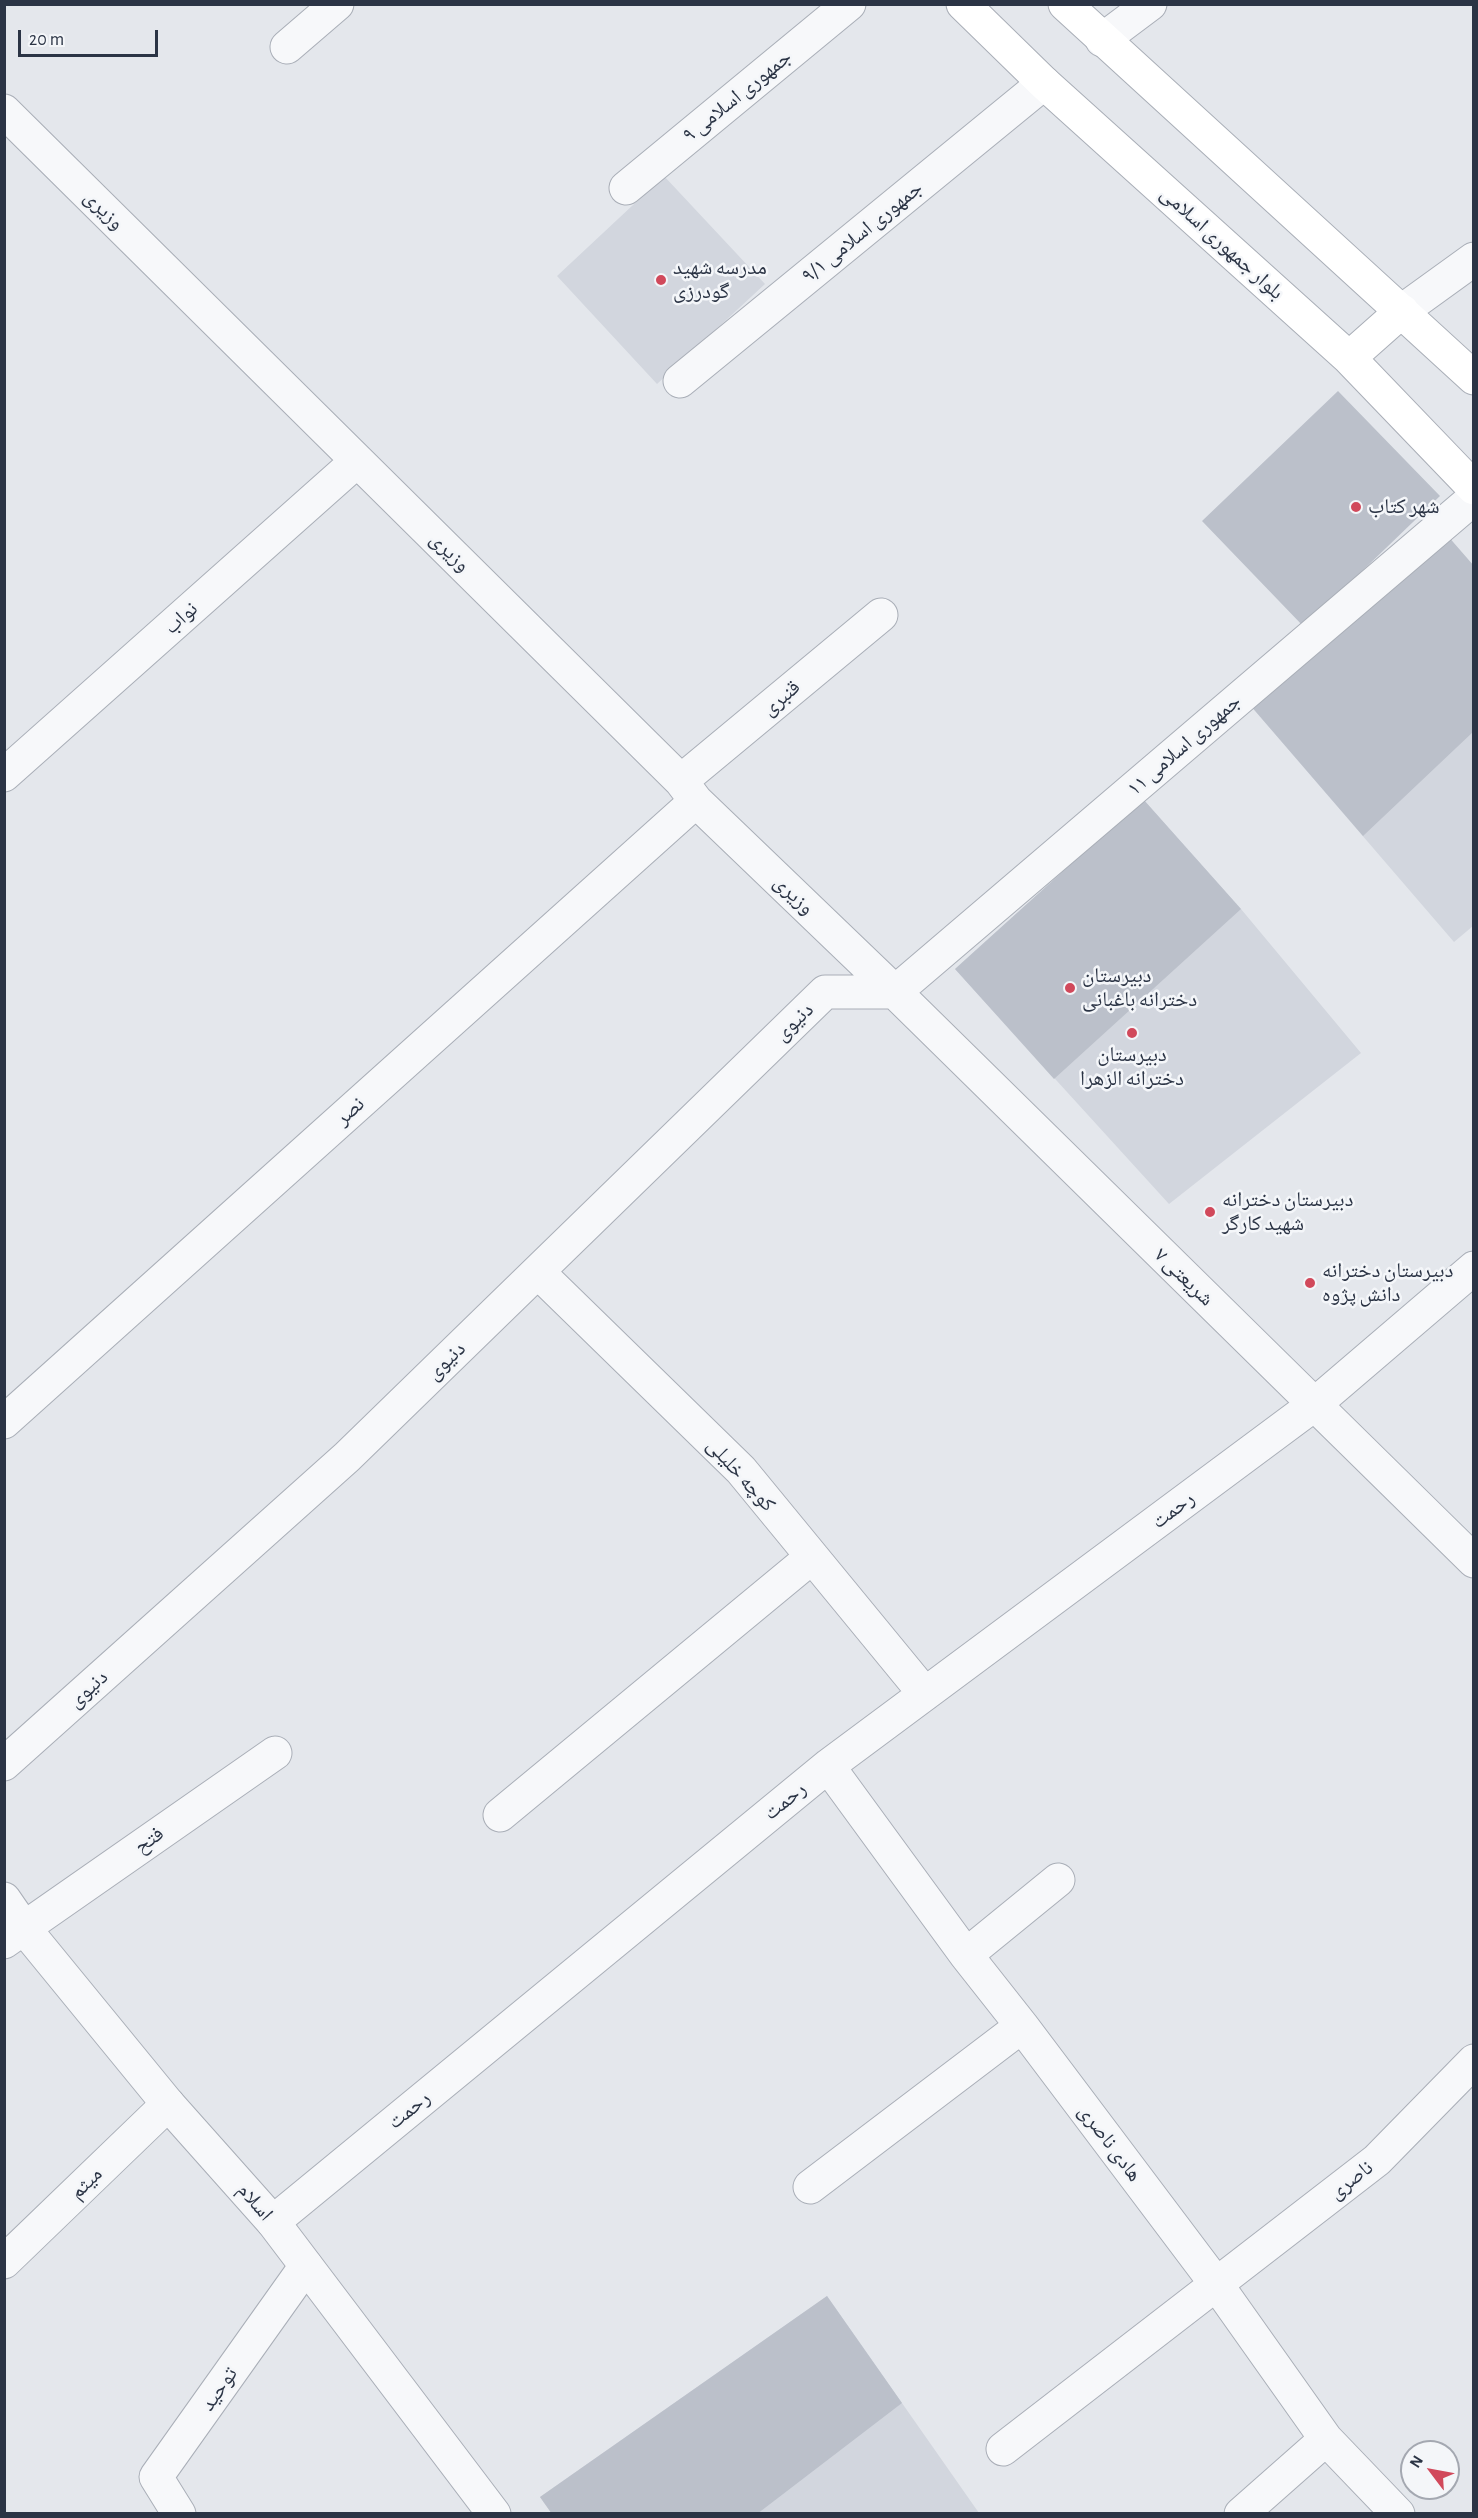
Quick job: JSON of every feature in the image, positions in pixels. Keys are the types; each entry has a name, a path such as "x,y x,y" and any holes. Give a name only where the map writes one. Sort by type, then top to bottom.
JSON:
{"main road":[{"name":"بلوار جمهوری اسلامی","path":"963,4 1044,83 1349,358 1473,488"},
{"path":"1065,4 1473,378"},
{"path":"1349,358 1402,311"}],"street":[{"path":"287,47 337,4"},
{"name":"جمهوری اسلامی ۹","path":"626,188 849,4"},
{"path":"1102,40 1150,4"},
{"name":"جمهوری اسلامی ۹/۱","path":"680,381 1044,83"},
{"name":"وزیری","path":"4,111 688,791 895,992"},
{"path":"1402,311 1473,259"},
{"name":"نواب","path":"4,775 357,460"},
{"name":"جمهوری اسلامی ۱۱","path":"895,992 1473,498"},
{"name":"قنبری","path":"688,791 881,615"},
{"name":"نصر","path":"4,1422 688,791"},
{"name":"دنیوی","path":"4,1764 347,1457 825,992 895,992"},
{"name":"شریعتی ۷","path":"895,992 1473,1561"},
{"name":"رحمت","path":"273,2222 828,1766 1314,1404 1473,1268"},
{"name":"کوچه خلیلی","path":"538,1272 741,1470 925,1694"},
{"path":"500,1815 812,1557"},
{"name":"فتح","path":"14,1935 275,1753"},
{"name":"هادی ناصری","path":"828,1766 966,1955 1217,2285 1326,2439 1398,2514"},
{"path":"966,1955 1058,1880"},
{"name":"اسلام","path":"4,1899 14,1935 273,2222 494,2514"},
{"path":"810,2187 1022,2026"},
{"name":"ناصری","path":"1003,2449 1377,2160 1473,2061"},
{"name":"میثم","path":"4,2262 168,2104"},
{"name":"توحید","path":"179,2514 156,2477 306,2266"},
{"path":"1241,2514 1326,2439"}],"shaded area":[{"name":"مدرسه شهید گودرزی","path":"664,176 765,284 657,384 557,276"},
{"path":"1473,566 1473,926 1454,942 1250,705"},
{"path":"1143,799 1241,909 1361,1053 1169,1204 955,969"},
{"path":"827,2296 979,2513 552,2514 540,2497"}],"building":[{"path":"1338,391 1440,496 1304,627 1202,521"},
{"path":"1447,535 1474,566 1474,731 1363,836 1250,705"},
{"path":"1143,799 1241,909 1054,1079 955,969"},
{"path":"827,2296 902,2403 757,2514 552,2514 540,2497"}],"place":[{"name":"مدرسه شهید گودرزی","path":"661,280"},
{"name":"شهر کتاب","path":"1356,507"},
{"name":"دبیرستان دخترانه باغبانی","path":"1070,988"},
{"name":"دبیرستان دخترانه الزهرا","path":"1132,1033"},
{"name":"دبیرستان دخترانه شهید کارگر","path":"1210,1212"},
{"name":"دبیرستان دخترانه دانش پژوه","path":"1310,1283"}]}
